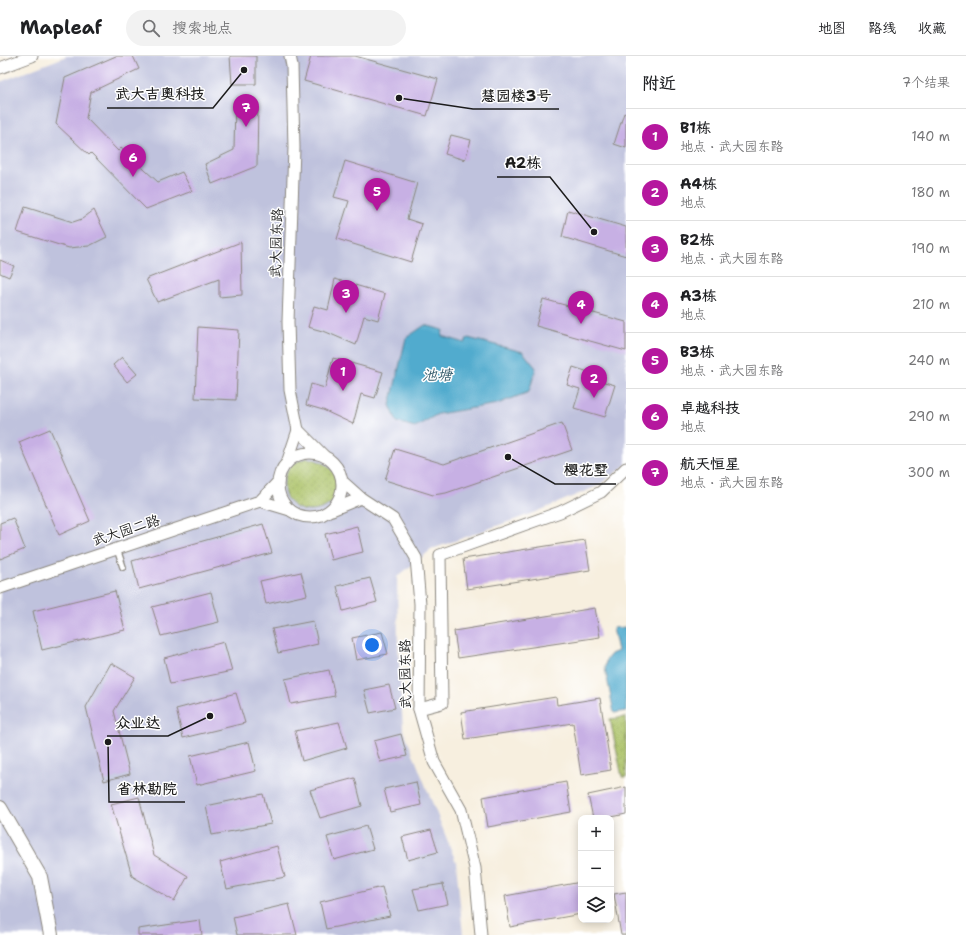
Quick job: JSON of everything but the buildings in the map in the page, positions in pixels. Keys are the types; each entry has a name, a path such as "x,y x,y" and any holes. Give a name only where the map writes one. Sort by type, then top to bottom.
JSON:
{"street":[{"path":"0,68 32,56"},
{"name":"武大园东路","path":"290,56 292,66 294,148 288,322 290,390 298,430"},
{"path":"290,510 283,502 279,493 278,482 281,472 287,463 298,430 333,463 339,471 342,481 341,492 337,502 330,510"},
{"path":"287,463 295,457 305,453 325,457"},
{"path":"419,709 442,704 440,555 567,508 601,492 626,468"},
{"name":"武大园东路","path":"342,481 361,498 393,519 416,558 420,604 419,709 434,762 461,810 475,868 481,935"},
{"path":"278,482 260,502 290,510 300,516 310,517 321,515 361,498"},
{"name":"武大园二路","path":"0,588 260,502"},
{"path":"0,808 40,877 51,935"}],"lane":[{"path":"117,549 123,567"}],"shaded area":[{"path":"67,56 626,56 626,465 598,486 536,512 432,549 397,577 398,642 403,729 456,862 463,935 0,935 0,82"}],"green space":[{"path":"308,458 319,461 329,467 333,471 337,482 337,490 333,501 327,506 314,511 308,511 295,507 290,503 284,491 284,479 288,470 298,461"},
{"path":"626,717 626,777 622,777 610,719"}],"water":[{"name":"池塘","path":"425,325 443,330 442,336 465,343 468,338 523,352 536,368 529,392 497,404 438,414 415,427 397,422 390,405 406,338"},
{"path":"626,627 626,711 614,713 605,668 606,660 611,654 618,651 613,628"}],"place":[{"name":"武大吉奥科技","path":"244,70"},
{"name":"慧园楼3号","path":"399,98"},
{"name":"航天恒星","path":"246,127"},
{"name":"卓越科技","path":"133,177"},
{"name":"B3栋","path":"377,211"},
{"name":"A2栋","path":"594,232"},
{"name":"B2栋","path":"346,313"},
{"name":"A3栋","path":"581,324"},
{"name":"B1栋","path":"343,391"},
{"name":"A4栋","path":"594,398"},
{"name":"樱花墅","path":"508,457"},
{"name":"众业达","path":"210,716"},
{"name":"省林勘院","path":"108,742"}]}
